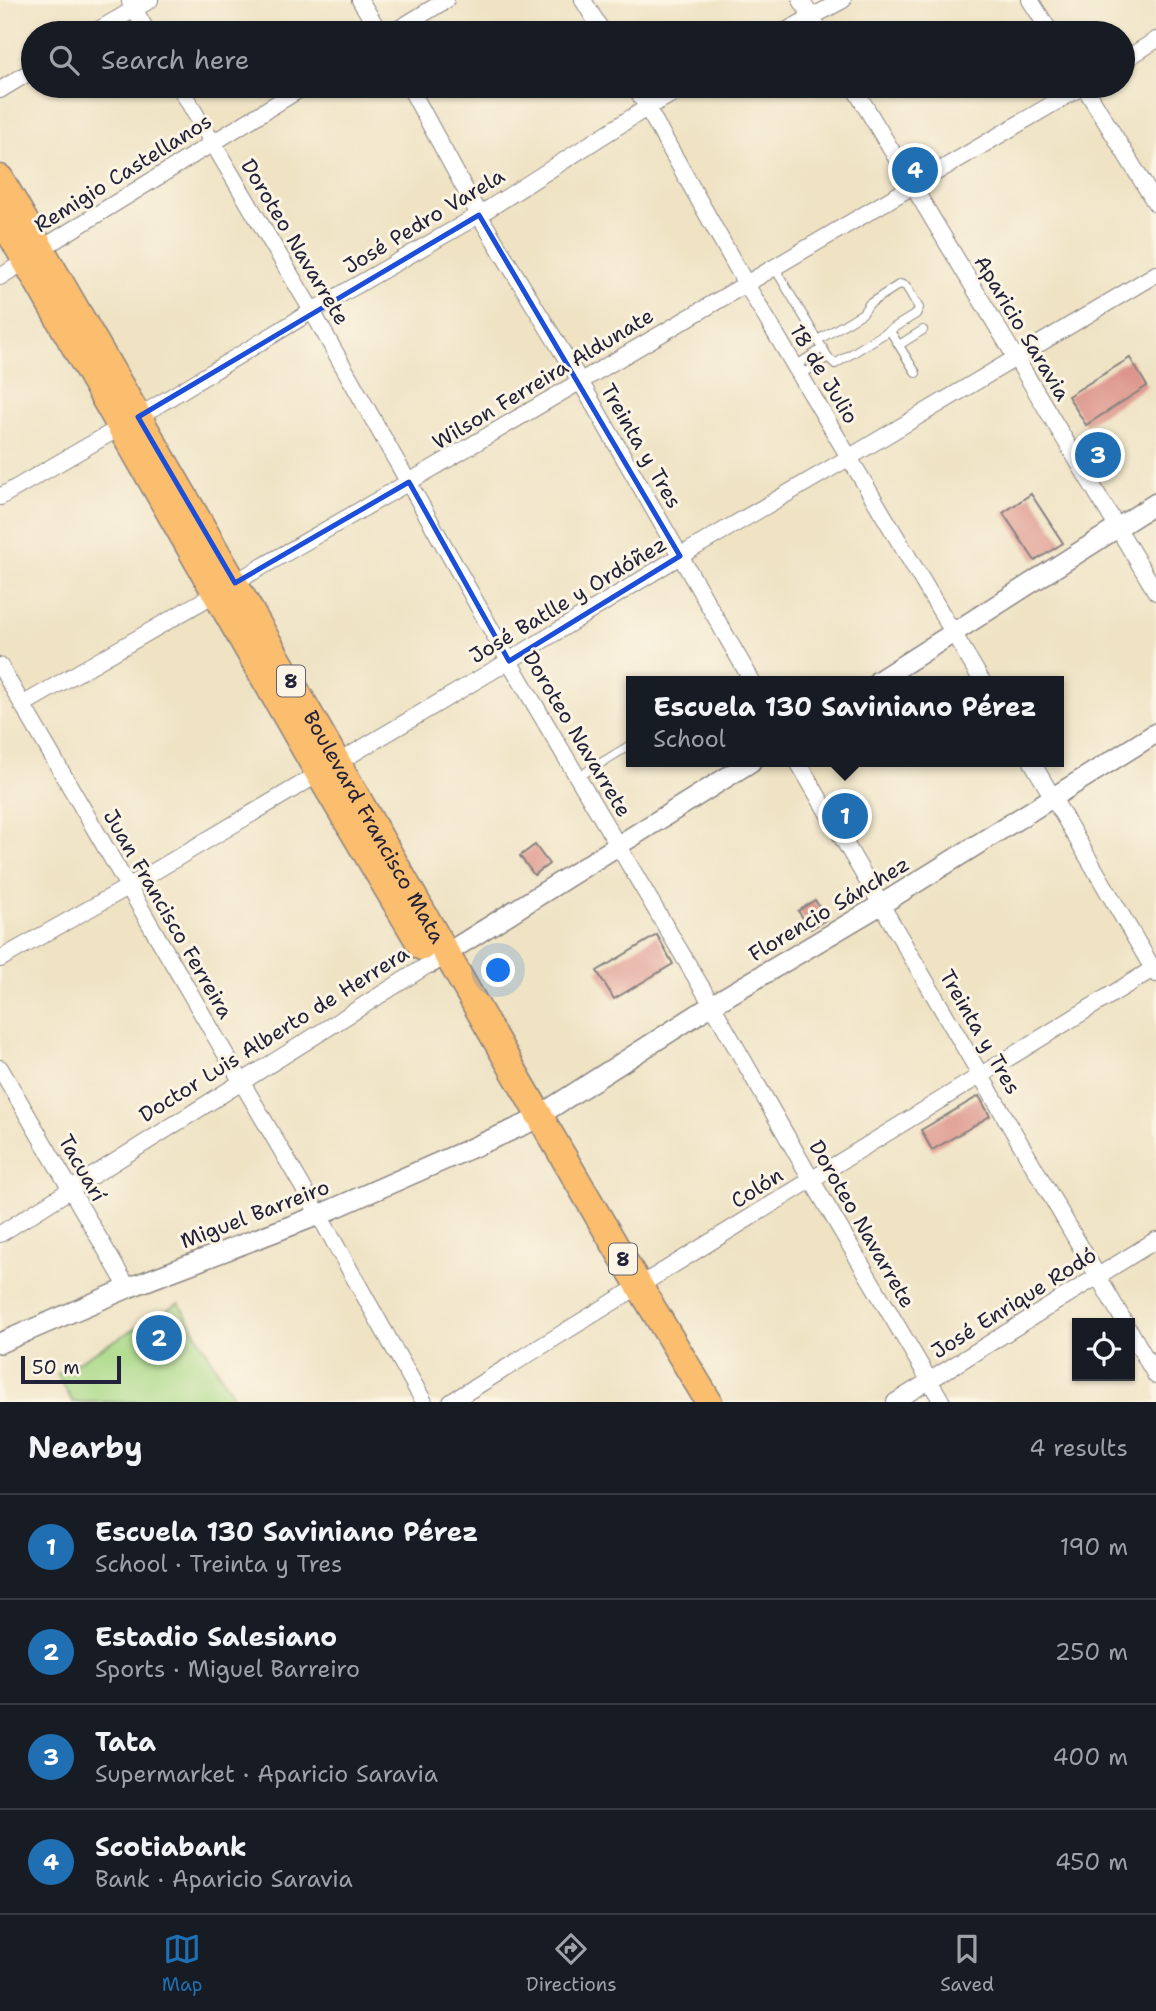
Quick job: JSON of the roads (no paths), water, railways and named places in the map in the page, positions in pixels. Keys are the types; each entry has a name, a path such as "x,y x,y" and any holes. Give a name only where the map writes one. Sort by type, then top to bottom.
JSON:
{"main road":[{"name":"Boulevard Francisco Mata","path":"0,178 34,255 533,1119 631,1291 688,1402"},
{"name":"Boulevard Francisco Mata","path":"0,216 34,255"},
{"name":"Boulevard Francisco Mata","path":"631,1291 709,1402"}],"street":[{"path":"109,21 132,4 150,0"},
{"path":"360,0 373,21"},
{"path":"412,21 446,0"},
{"path":"583,0 596,21"},
{"path":"801,0 814,21"},
{"path":"804,21 843,0"},
{"path":"1030,0 1043,21"},
{"path":"132,4 141,21"},
{"path":"1135,53 1156,40"},
{"path":"0,90 21,77"},
{"name":"Doroteo Navarrete","path":"186,98 312,311 509,662 942,1402"},
{"name":"Remigio Castellanos","path":"0,277 285,98"},
{"name":"Treinta y Tres","path":"416,98 479,215 580,381 749,676"},
{"name":"18 de Julio","path":"642,98 746,284 979,676"},
{"name":"José Pedro Varela","path":"0,497 479,215 665,98"},
{"name":"Aparicio Saravia","path":"860,98 1156,592"},
{"name":"Wilson Ferreira Aldunate","path":"22,705 409,482 1063,98"},
{"path":"1091,98 1156,204"},
{"name":"José Batlle y Ordóñez","path":"0,959 128,887 509,662 680,556 1156,274"},
{"path":"885,676 1156,503"},
{"name":"Juan Francisco Ferreira","path":"0,666 5,685 22,705 319,1215 424,1402"},
{"name":"Florencio Sánchez","path":"533,1119 712,1005 882,904 1156,733"},
{"name":"Doctor Luis Alberto de Herrera","path":"0,1234 743,767"},
{"name":"Treinta y Tres","path":"801,767 1122,1318"},
{"path":"1035,767 1155,970"},
{"name":"Colón","path":"451,1402 1155,970"},
{"name":"Tacuarí","path":"0,1068 128,1289"},
{"name":"Miguel Barreiro","path":"0,1343 128,1289 319,1215 533,1119"},
{"name":"José Enrique Rodó","path":"895,1402 1156,1240"},
{"path":"1135,1340 1156,1377"}],"lane":[{"path":"775,267 821,344 831,362 835,364 890,331 919,308 903,284 900,284 869,303 863,313 821,344 798,370"},
{"path":"899,345 923,330"},
{"path":"890,331 916,373"},
{"path":"798,370 828,357"},
{"path":"578,777 626,748"}],"place":[{"name":"Scotiabank","path":"915,170"},
{"name":"Tata","path":"1098,455"},
{"name":"Escuela 130 Saviniano Pérez","path":"845,816"},
{"name":"Estadio Salesiano","path":"159,1338"}]}
